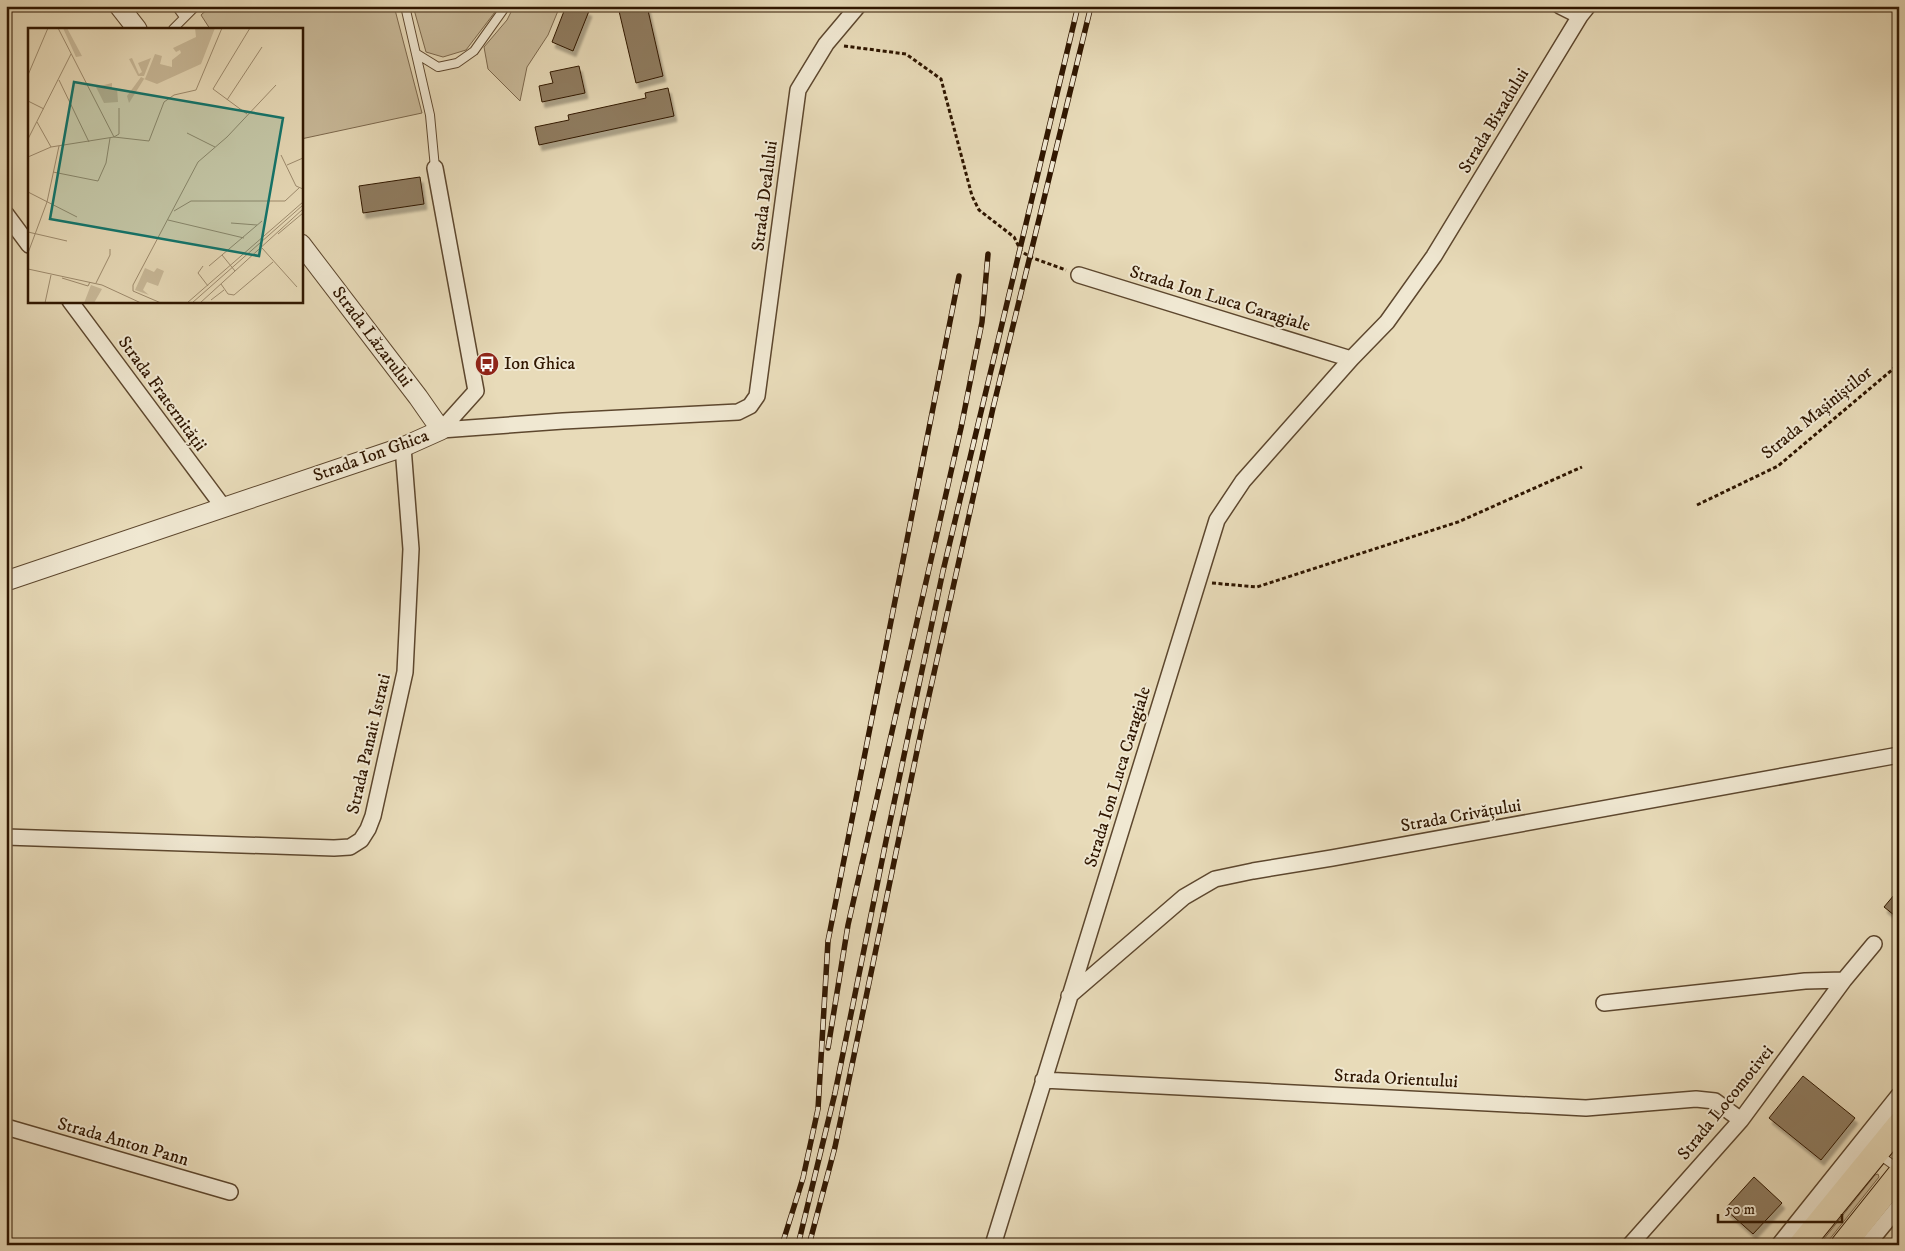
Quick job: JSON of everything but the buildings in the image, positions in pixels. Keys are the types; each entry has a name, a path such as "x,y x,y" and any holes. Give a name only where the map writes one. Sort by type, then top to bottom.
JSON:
{"main road":[{"path":"1802,1245 1869,1147 1899,1125"},
{"path":"1843,1245 1899,1175"}],"street":[{"path":"119,6 135,28"},
{"name":"Strada Dealului","path":"750,406 758,396 798,90 826,44 858,6"},
{"path":"1560,6 1584,11"},
{"name":"Strada Bixadului","path":"1434,256 1584,11"},
{"path":"435,168 476,391 440,430"},
{"path":"6,214 28,244"},
{"name":"Strada Lăzarului","path":"302,245 418,396 440,430"},
{"name":"Strada Ion Luca Caragiale","path":"993,1245 1217,520 1243,481 1387,322 1434,256"},
{"name":"Strada Ion Luca Caragiale","path":"1079,275 1351,360"},
{"name":"Strada Fraternității","path":"71,302 224,508"},
{"name":"Strada Ion Ghica","path":"6,580 403,447 440,430 563,421 738,412 750,406"},
{"name":"Strada Panait Istrati","path":"6,837 334,848 350,847 361,840 373,816 405,672 411,549 403,447"},
{"name":"Strada Crivățului","path":"1069,996 1184,897 1216,879 1899,755"},
{"name":"Strada Locomotivei","path":"1630,1245 1741,1120 1844,980 1874,944"},
{"path":"1604,1003 1805,981 1844,980"},
{"name":"Strada Orientului","path":"1043,1080 1586,1108 1696,1099 1714,1100 1741,1120"},
{"path":"1779,1245 1869,1147 1899,1095"},
{"name":"Strada Anton Pann","path":"6,1127 230,1192"},
{"path":"1867,1245 1899,1206"}],"lane":[{"path":"176,6 184,17"},
{"path":"174,28 196,6"},
{"path":"405,6 430,114 435,168"},
{"path":"417,54 438,66 457,63 474,51 506,6"},
{"path":"1869,1147 1899,1169"}],"path":[{"path":"826,44 906,54 941,79 972,196 979,210 1014,237 1021,251 1079,275"},
{"name":"Strada Mașiniștilor","path":"1697,505 1778,466 1899,364"},
{"path":"1198,581 1257,587 1458,522 1582,467"}],"shaded area":[{"path":"211,6 394,6 422,113 302,139 302,28 209,28 201,15"},
{"path":"413,6 498,6 498,8 466,50 443,57 426,52"},
{"path":"514,6 560,6 548,35 527,67 520,101 488,69 484,47 507,20"},
{"path":"1878,1174 1879,1177 1825,1245 1819,1245 1875,1175"}],"railway":[{"path":"798,1245 835,1093 943,571 1078,6"},
{"path":"809,1245 835,1147 922,727 993,408 1091,6"},
{"path":"828,1048 848,925 961,428 982,322 988,254"},
{"path":"782,1245 803,1178 818,1109 828,941 959,276"}],"place":[{"name":"Ion Ghica","path":"487,364"}]}
